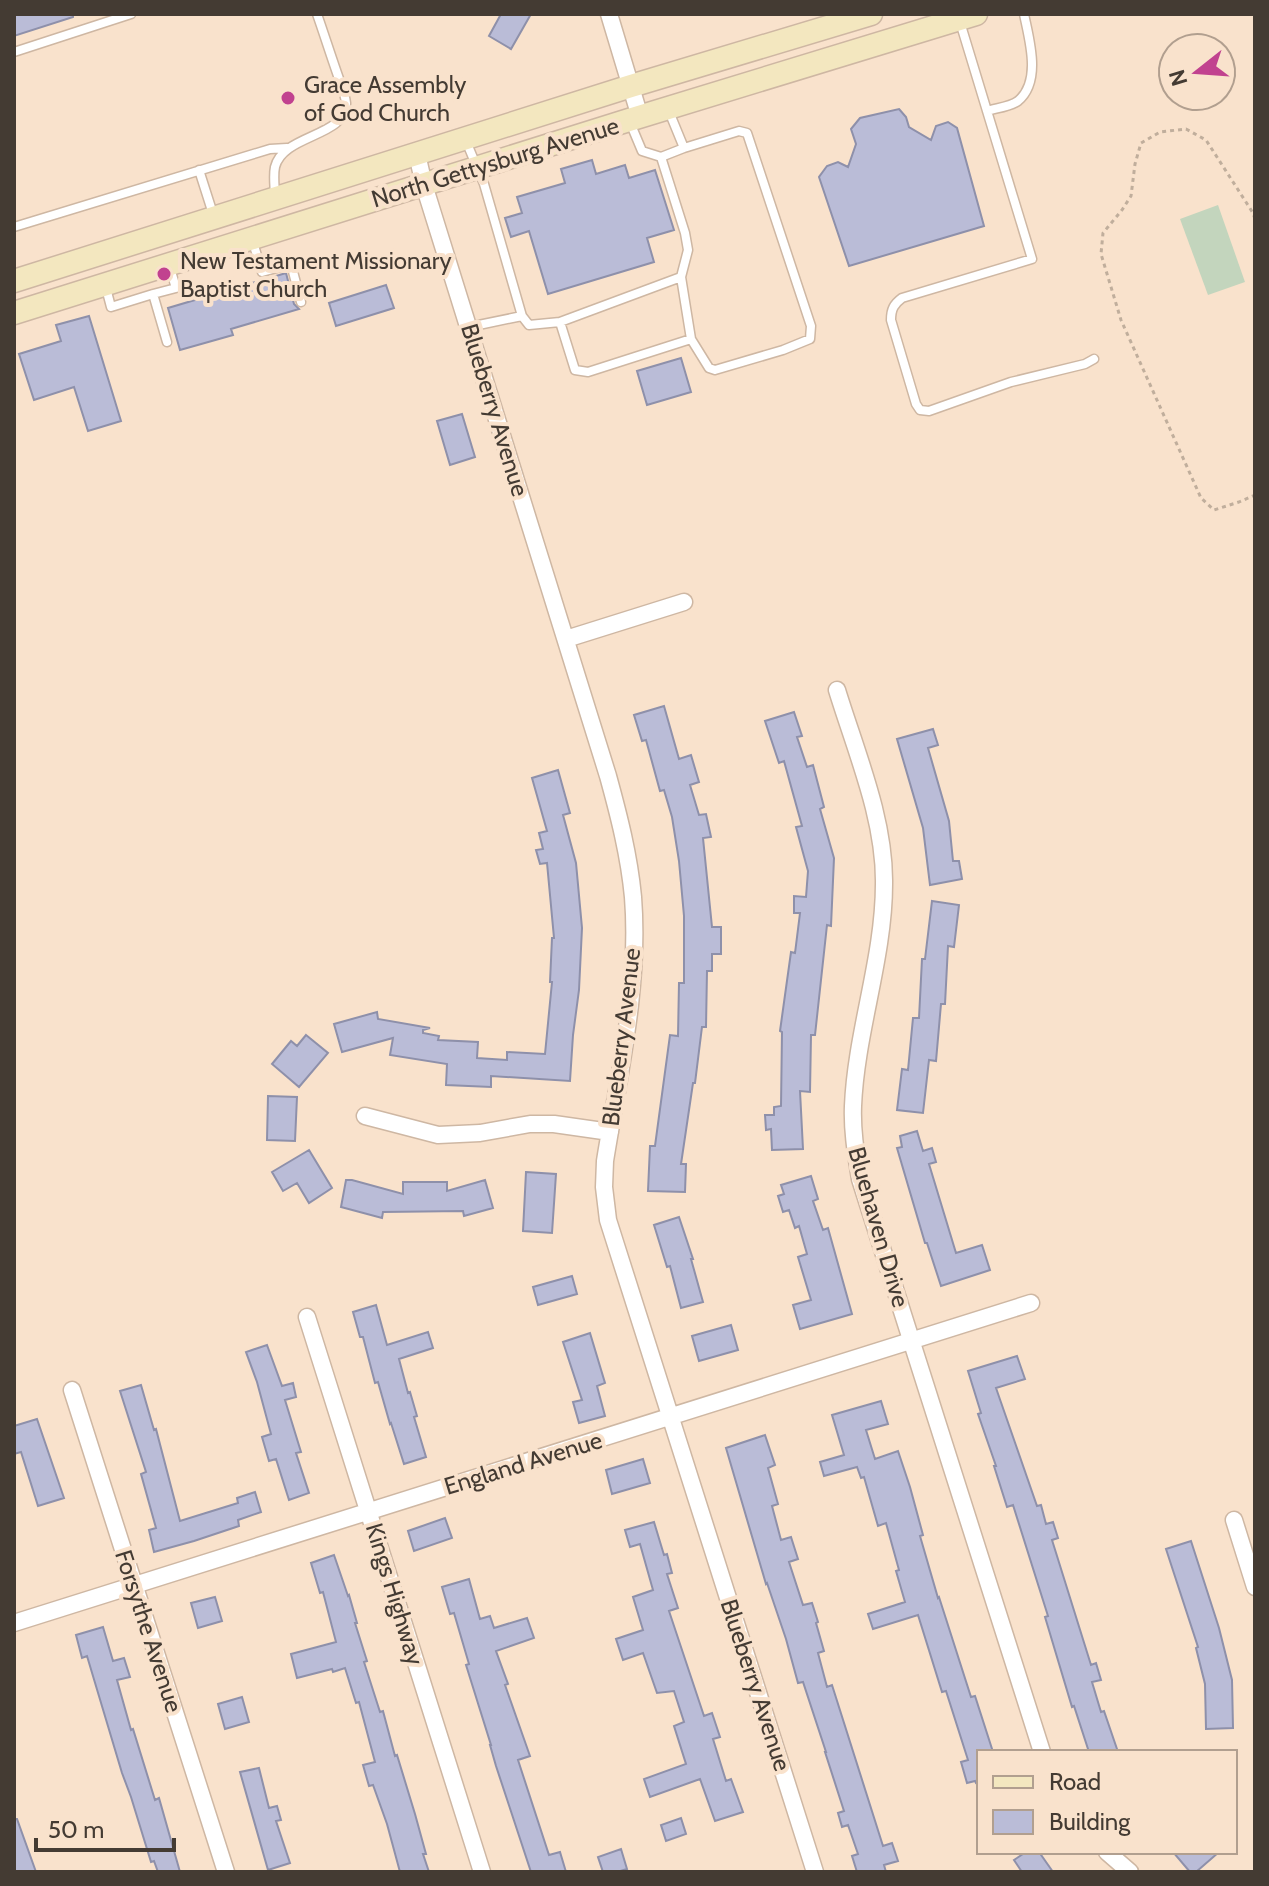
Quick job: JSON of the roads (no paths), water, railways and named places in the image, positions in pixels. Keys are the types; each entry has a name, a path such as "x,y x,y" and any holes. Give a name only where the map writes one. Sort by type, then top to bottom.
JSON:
{"main road":[{"name":"North Gettysburg Avenue","path":"14,281 631,86 871,14"},
{"name":"North Gettysburg Avenue","path":"14,313 967,17"},
{"path":"275,199 284,228"},
{"path":"214,218 223,247"}],"street":[{"path":"609,14 631,86 635,118"},
{"name":"Blueberry Avenue","path":"417,154 622,826 629,863 633,900 632,989 605,1161 608,1220 815,1872"},
{"path":"566,639 684,602"},
{"name":"Bluehaven Drive","path":"837,690 876,815 884,883 883,916 854,1094 854,1138 860,1179 1041,1750"},
{"path":"365,1116 438,1135 480,1133 530,1124 610,1132"},
{"name":"England Avenue","path":"14,1623 1031,1303"},
{"name":"Kings Highway","path":"307,1317 482,1872"},
{"name":"Forsythe Avenue","path":"72,1390 226,1872"},
{"path":"1234,1520 1255,1587"},
{"path":"1109,1854 1130,1872"}],"lane":[{"path":"14,52 131,14"},
{"path":"275,199 275,166 280,156 287,148 331,126 344,112 346,103 342,86 317,14"},
{"path":"987,111 1017,102 1026,90 1032,72 1033,50 1024,14"},
{"path":"967,17 987,111 1032,259 902,298 895,304 891,320 916,404 920,410 929,411 1011,382 1085,364 1094,359"},
{"path":"668,108 684,148"},
{"path":"635,118 642,151 661,157 739,131 747,133 811,326 810,339 715,370 709,368 691,339 681,277 688,250 661,157"},
{"path":"465,138 478,167 522,316 529,325 560,322 681,277"},
{"path":"14,227 270,149 287,148"},
{"path":"199,170 214,218"},
{"path":"252,238 262,272 291,264 301,302"},
{"path":"105,284 111,307 176,288 169,264"},
{"path":"153,294 167,342"},
{"path":"469,327 522,316"},
{"path":"560,322 575,370 588,372 691,339"}],"place":[{"name":"Grace Assembly of God Church","path":"288,98"},
{"name":"New Testament Missionary Baptist Church","path":"164,274"}]}
